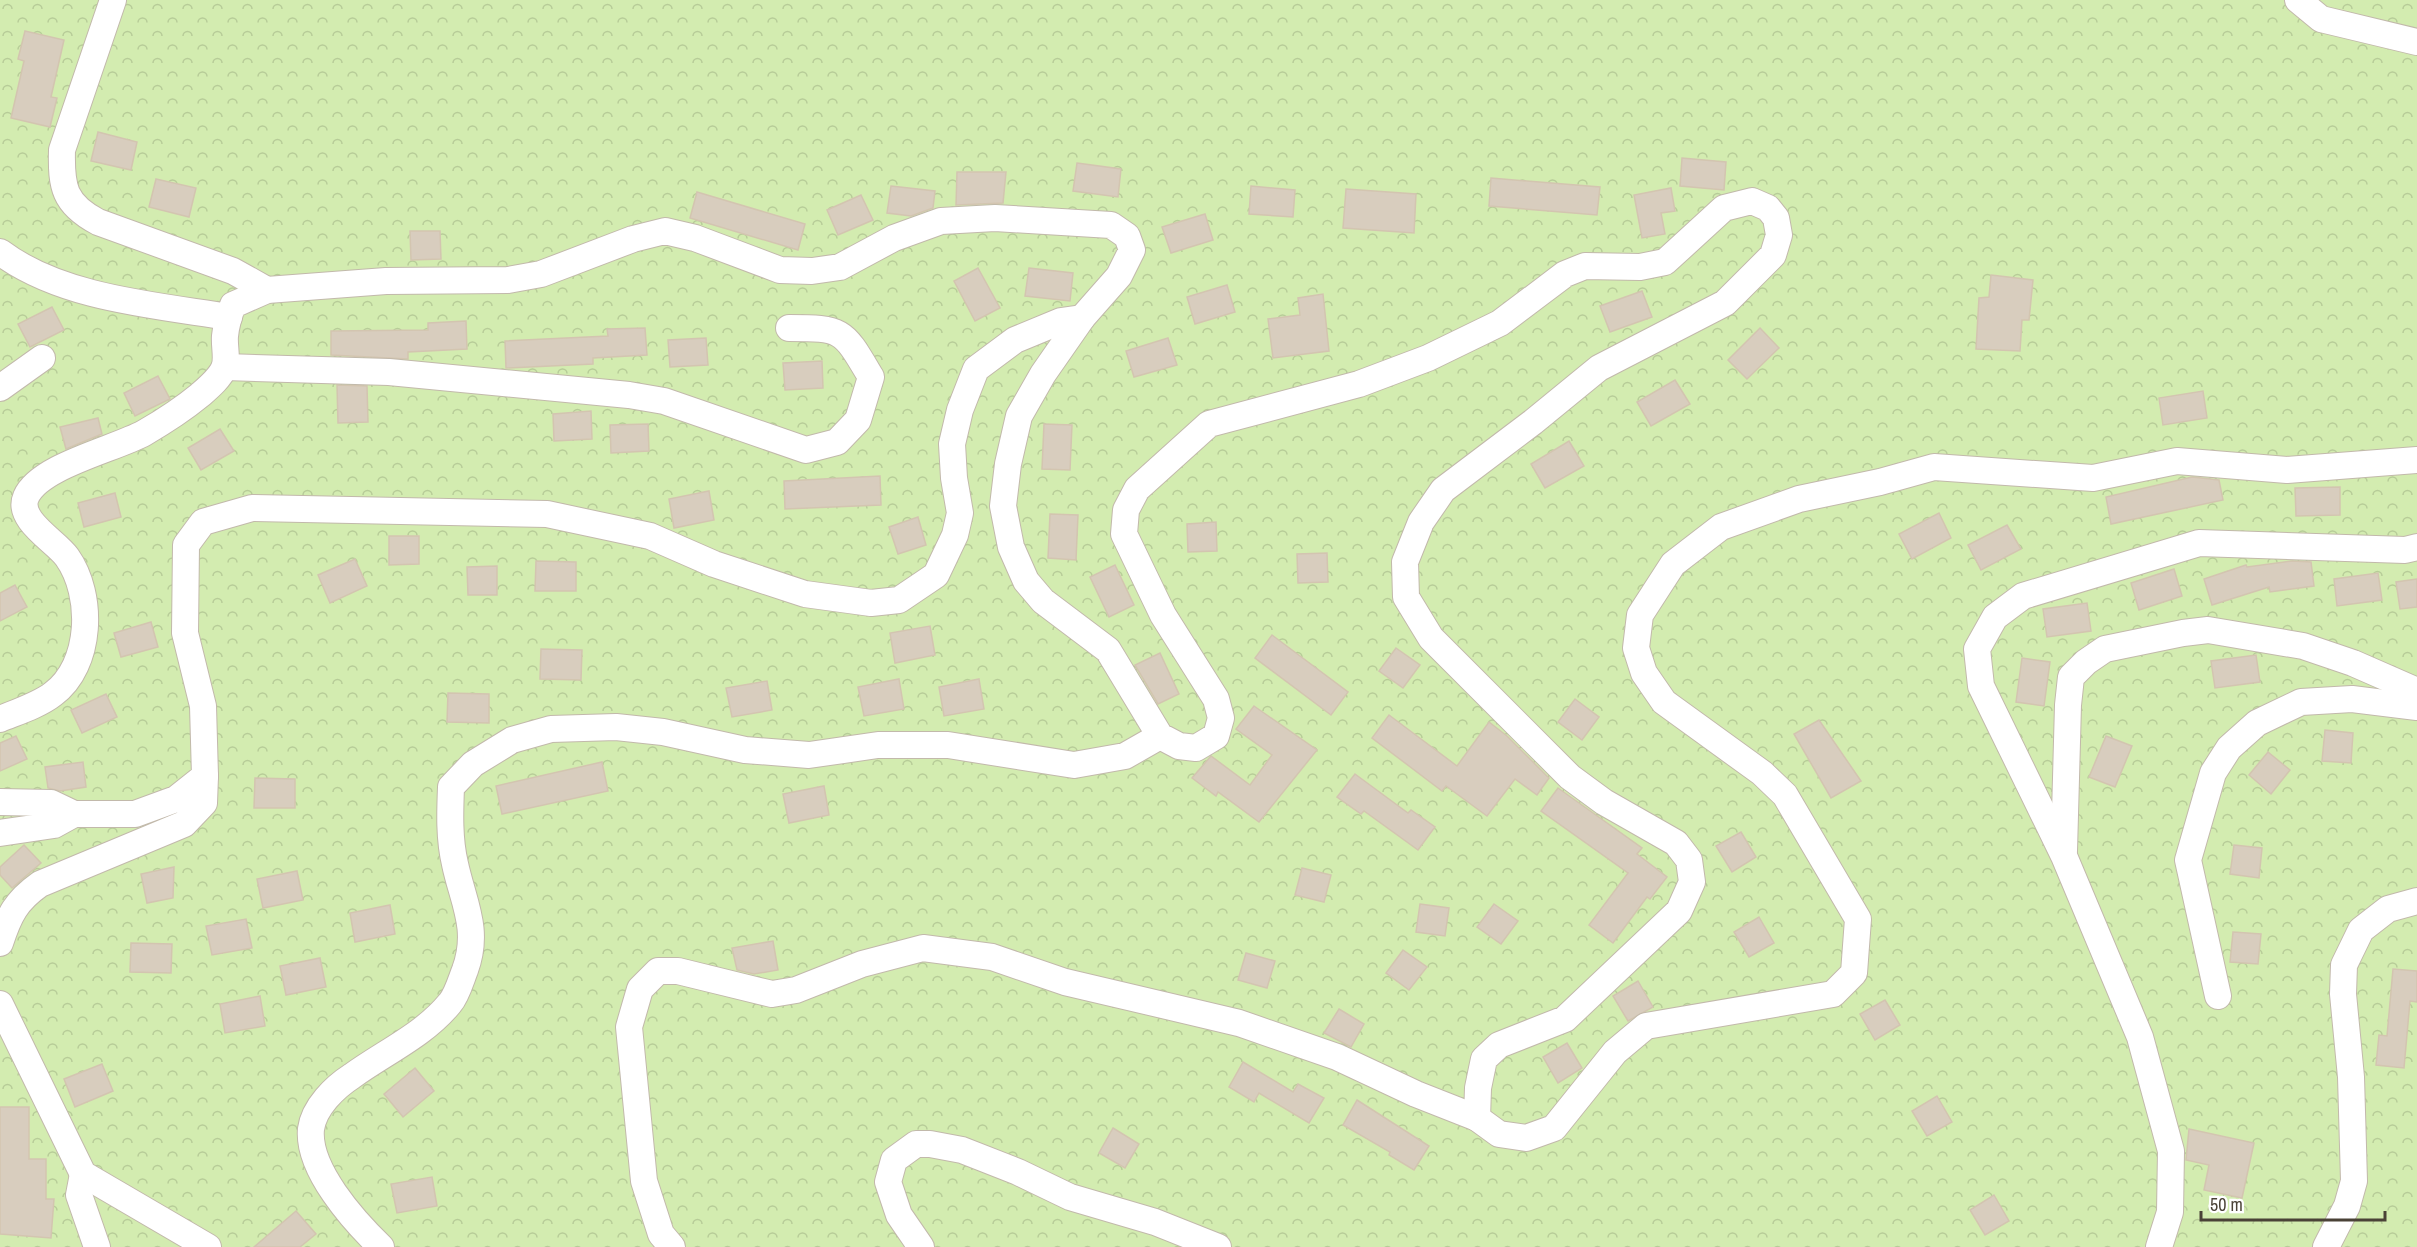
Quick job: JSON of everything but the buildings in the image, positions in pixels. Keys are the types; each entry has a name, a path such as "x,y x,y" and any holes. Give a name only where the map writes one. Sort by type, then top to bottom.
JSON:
{"street":[{"path":"113,0 62,150 61,176 68,197 78,211 98,222 233,271 267,290"},
{"path":"2298,0 2321,19 2417,42"},
{"path":"0,719 52,695 65,683 83,646 83,599 75,568 65,554 42,535 26,511 25,500 30,489 51,474 143,434 188,405 211,386 225,367 225,336 233,306 267,290 386,281 508,280 541,274 633,239 665,231 695,238 780,270 812,271 840,267 894,238 941,221 1031,218 1111,225 1127,236 1132,250 1119,276 1082,318 1042,374 1019,416 1008,464 1003,506 1011,548 1026,581 1043,601 1108,650 1160,736 1179,746 1196,748 1216,736 1221,718 1216,699 1163,615 1124,534 1126,510 1137,489 1209,424 1359,384 1428,358 1500,323 1565,274 1585,266 1640,267 1665,262 1724,208 1752,201 1768,208 1776,218 1779,235 1773,255 1725,303 1599,368 1533,422 1443,490 1421,522 1405,562 1406,597 1431,638 1570,777 1604,802 1676,843 1689,860 1692,882 1679,911 1565,1019 1500,1045 1484,1059 1478,1088 1477,1118"},
{"path":"0,252 19,266 49,281 80,290 229,317"},
{"path":"0,943 7,921 22,897 40,884 184,824 204,803 203,706 185,633 186,545 203,522 252,508 547,514 650,536 714,564 805,594 871,603 899,600 936,575 955,535 960,513 954,478 952,444 960,410 976,369 1015,340 1061,321 1082,318"},
{"path":"225,367 389,372 630,395 664,401 806,450 837,442 858,420 871,376 849,340 827,328 789,328"},
{"path":"0,388 42,358"},
{"path":"672,1247 661,1234 644,1181 630,1027 640,989 658,971 678,971 772,994 796,990 862,964 923,948 992,957 1065,982 1239,1023 1337,1057 1416,1094 1477,1118 1499,1134 1526,1138 1554,1128 1615,1052 1646,1026 1833,994 1854,974 1858,919 1822,853 1785,795 1762,773 1664,702 1644,673 1636,648 1640,615 1673,564 1721,526 1799,499 1880,482 1934,467 2093,478 2177,461 2287,470 2417,460"},
{"path":"2160,1247 2170,1212 2170,1151 2140,1037 2064,856 1981,686 1977,649 1995,617 2023,596 2199,543 2405,549 2417,547"},
{"path":"2064,856 2068,705 2071,677 2086,662 2105,649 2208,630 2303,646 2353,663 2417,692"},
{"path":"2217,996 2188,860 2213,773 2229,748 2257,723 2301,702 2352,699 2417,707"},
{"path":"381,1247 327,1181 315,1155 311,1128 327,1096 351,1076 426,1027 452,1001 466,967 471,936 471,915 454,863 450,821 451,787 473,764 512,740 551,729 616,727 663,732 745,750 809,754 878,746 948,745 1074,765 1125,756 1160,736"},
{"path":"0,802 51,803 74,814 135,814 176,799 205,776"},
{"path":"0,833 54,825 74,814"},
{"path":"2326,1247 2347,1206 2354,1181 2351,1077 2343,994 2344,965 2361,930 2388,909 2417,901"},
{"path":"0,1004 83,1174 207,1247"},
{"path":"921,1247 899,1215 888,1182 894,1160 916,1144 930,1144 962,1150 1018,1172 1070,1197 1155,1222 1218,1247"},
{"path":"83,1174 79,1195 97,1247"}],"green space":[{"path":"0,0 2417,0 2417,1247 0,1247"}]}
